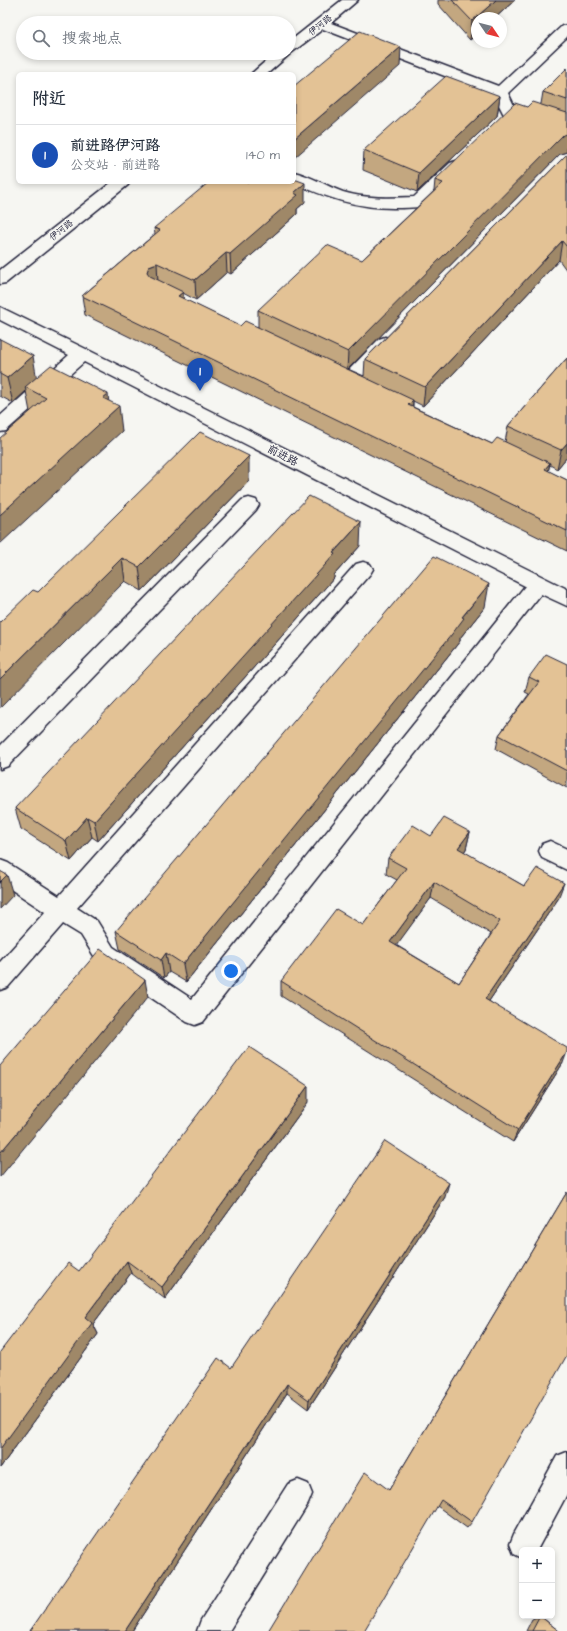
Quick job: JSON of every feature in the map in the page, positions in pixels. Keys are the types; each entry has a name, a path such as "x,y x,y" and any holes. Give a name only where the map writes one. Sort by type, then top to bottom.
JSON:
{"street":[{"name":"伊河路","path":"296,44 351,0"},
{"path":"322,24 500,92 510,114"},
{"path":"500,92 567,29"},
{"path":"260,72 275,60"},
{"path":"498,125 510,114 521,111 527,112"},
{"path":"296,178 338,196 359,200 393,203 418,202 464,158"},
{"name":"伊河路","path":"0,279 119,184"},
{"name":"前进路","path":"0,313 567,598"},
{"path":"349,380 394,334"},
{"path":"0,426 82,354"},
{"path":"0,760 249,504"},
{"path":"0,979 363,569"},
{"path":"0,870 89,928 105,954 195,1014 538,583"},
{"path":"524,1544 567,1466"},
{"path":"212,1631 298,1494"}],"building":[{"path":"452,0 496,0 482,12 471,12 471,20"},
{"path":"360,31 401,47 296,137 296,84"},
{"path":"567,68 567,100 543,92"},
{"path":"446,76 500,96 419,173 364,150"},
{"path":"532,102 567,113 567,134 563,135 348,352 258,310 327,245 362,260 443,183 435,180 515,103 527,107"},
{"path":"567,154 567,247 562,241 425,387 365,359"},
{"path":"296,180 305,183 294,193 298,195 230,254 226,253 195,280 157,263 149,266 147,272 150,276 183,292 178,296 240,326 245,321 413,400 408,405 492,444 497,438 550,463 545,469 567,480 567,531 82,296 160,230 154,228 207,184 296,184"},
{"path":"0,339 33,356 7,378 0,374"},
{"path":"567,358 567,443 561,450 508,426"},
{"path":"51,365 108,394 103,398 119,406 0,515 0,438 46,398 25,387"},
{"path":"200,432 249,456 139,567 122,558 0,679 0,622 33,590 38,592"},
{"path":"309,496 361,522 333,553 335,554 94,821 87,817 66,841 15,808"},
{"path":"434,556 489,584 462,617 464,618 452,634 183,964 166,953 161,960 116,931"},
{"path":"546,654 567,664 567,771 499,735 539,682 529,677"},
{"path":"444,818 470,832 458,848 524,886 537,868 564,883 485,999 567,1048 567,1052 518,1130 281,981 336,909 363,925 406,868 388,858 413,825 431,836","holes":["434,882 500,921 459,983 390,942"]},
{"path":"0,871 7,875 0,882"},
{"path":"100,949 145,980 0,1153 0,1066"},
{"path":"249,1047 308,1086 162,1287 127,1261 85,1317 92,1323 0,1449 0,1352 68,1263 79,1271"},
{"path":"385,1141 449,1183 309,1400 287,1384 125,1631 30,1631 218,1358 231,1368"},
{"path":"567,1192 567,1355 472,1522 441,1500 364,1631 268,1631 365,1472 389,1490"},
{"path":"538,1619 544,1619 559,1631 532,1631"}],"place":[{"name":"前进路伊河路","path":"200,391"}]}
